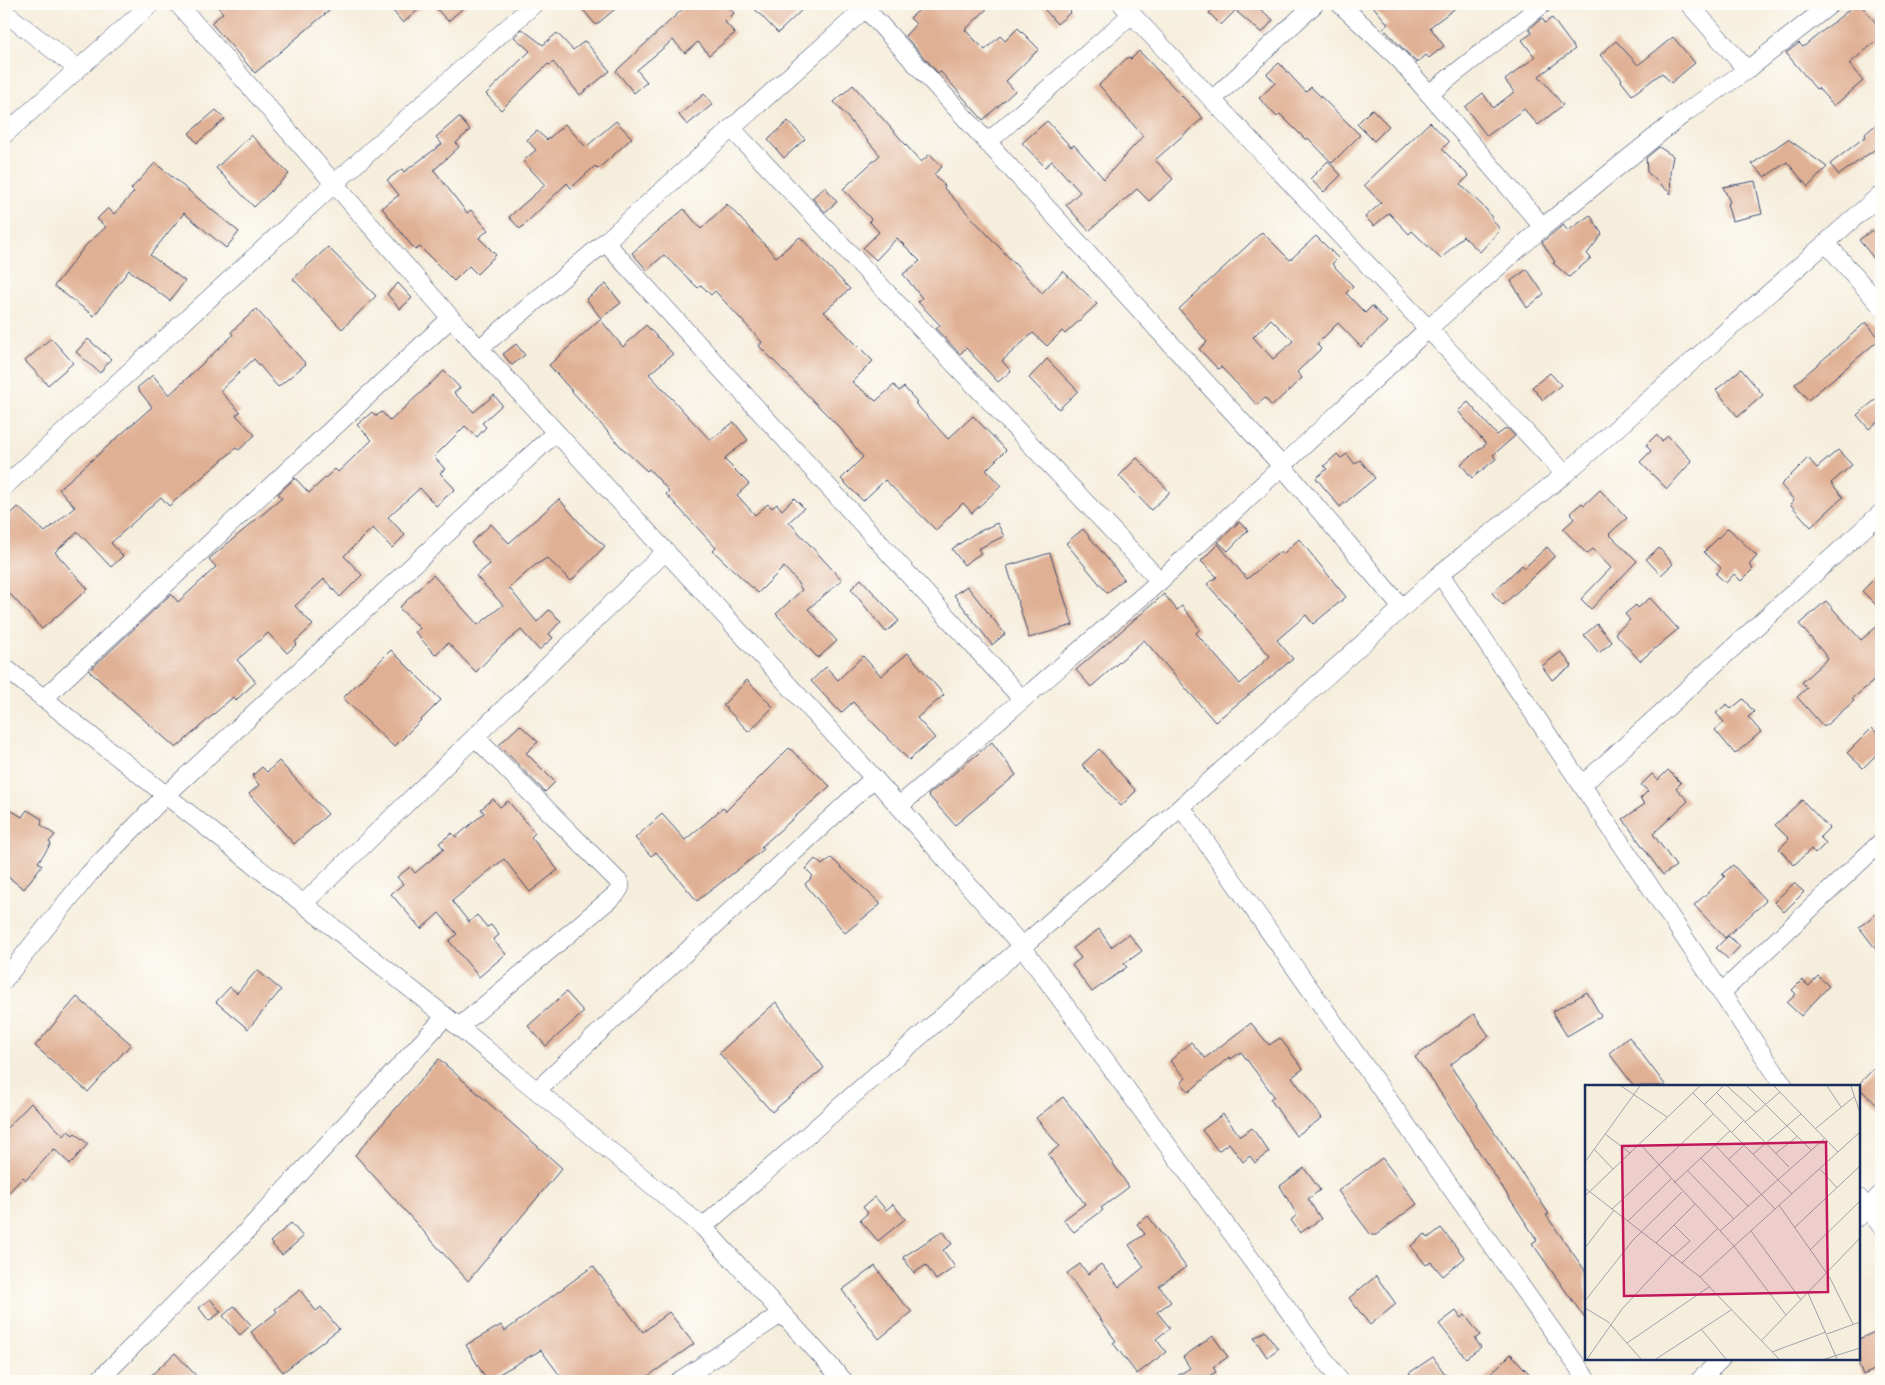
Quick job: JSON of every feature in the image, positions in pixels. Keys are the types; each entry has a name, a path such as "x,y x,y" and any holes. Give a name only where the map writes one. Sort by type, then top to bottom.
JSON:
{"street":[{"path":"4,135 151,4"},
{"path":"178,4 451,318 874,778 1022,944 1340,1381"},
{"path":"4,487 334,183 534,4"},
{"path":"1212,100 1315,4"},
{"path":"1340,4 1398,59 1543,227"},
{"path":"1429,94 1543,4"},
{"path":"1689,4 1747,70"},
{"path":"899,806 1160,581 1429,328 1543,227 1686,112 1747,70 1831,4"},
{"path":"479,349 605,242 867,6 988,143 1282,466 1402,608"},
{"path":"988,143 1127,9 1565,474"},
{"path":"4,12 78,69"},
{"path":"731,128 1160,581"},
{"path":"703,1227 1022,944 1181,807 1440,574 1565,474 1881,194"},
{"path":"605,242 1022,698"},
{"path":"1826,243 1881,306"},
{"path":"43,699 451,318"},
{"path":"4,980 89,874 165,796 555,433"},
{"path":"1582,785 1881,513"},
{"path":"304,903 666,551"},
{"path":"1440,574 1783,1085"},
{"path":"4,667 459,1027 703,1227 844,1381"},
{"path":"459,1027 616,894 620,888 620,882 475,737"},
{"path":"537,1090 874,778"},
{"path":"1181,807 1588,1381"},
{"path":"1721,993 1881,842"},
{"path":"98,1381 245,1233 445,1016"},
{"path":"1881,1194 1861,1208 1881,1226"},
{"path":"679,1381 781,1314"},
{"path":"1699,1381 1720,1360"}],"building":[{"path":"215,4 337,4 255,73 211,23 223,13"},
{"path":"387,4 425,4 403,23"},
{"path":"432,4 468,4 448,21"},
{"path":"578,4 621,4 596,25"},
{"path":"688,4 726,4 734,13 725,22 735,33 709,55 698,42 685,53 673,40 637,70 647,82 634,93 616,71"},
{"path":"750,4 808,4 778,33"},
{"path":"926,4 992,4 965,30 985,50 1000,36 1005,41 1018,28 1039,49 1006,81 1015,91 983,120 940,71 938,73 905,36 916,24 910,18"},
{"path":"1040,4 1065,4 1071,12 1057,24"},
{"path":"1219,4 1242,4 1221,25 1209,13"},
{"path":"1244,4 1254,4 1273,20 1262,33 1237,12"},
{"path":"1371,4 1461,4 1430,27 1444,46 1429,58 1426,55 1417,63 1383,28 1388,24"},
{"path":"1856,4 1860,4 1881,29 1881,37 1849,64 1863,81 1834,106 1818,88 1816,89 1786,53 1799,43 1803,47"},
{"path":"1542,18 1545,23 1552,18 1575,49 1539,76 1563,105 1538,125 1524,109 1487,136 1465,107 1483,93 1493,108 1514,92 1505,80 1535,57 1522,40 1532,33 1529,29"},
{"path":"522,29 543,45 557,33 573,50 585,41 610,71 580,95 553,62 550,65 548,64 501,110 486,94 530,51 514,37"},
{"path":"1673,37 1695,63 1671,83 1662,73 1632,95 1621,81 1622,79 1600,55 1616,41 1638,65"},
{"path":"1139,51 1203,118 1155,160 1173,179 1149,201 1137,189 1089,231 1066,205 1080,192 1052,161 1045,167 1022,143 1047,121 1071,147 1074,145 1104,179 1143,136 1099,85 1128,57 1131,59"},
{"path":"1279,63 1306,92 1311,87 1360,135 1332,163 1308,138 1306,140 1280,114 1277,117 1259,98 1275,83 1267,74"},
{"path":"853,85 921,162 930,154 942,167 934,174 945,186 944,188 1042,293 1063,271 1097,304 1065,334 1062,331 1047,346 1033,333 1002,361 1011,371 998,382 966,348 960,354 936,329 940,325 918,302 922,298 903,274 920,261 897,238 876,260 863,248 879,232 869,221 871,219 843,189 880,155 834,102"},
{"path":"704,94 713,104 687,125 679,115"},
{"path":"1372,109 1389,126 1374,141 1357,124"},
{"path":"216,110 225,119 197,143 189,133"},
{"path":"459,117 470,130 456,143 459,147 434,170 467,213 471,210 488,230 479,238 496,255 477,274 469,266 454,281 420,247 415,250 382,208 399,195 387,180 402,169 404,172 442,144 436,137"},
{"path":"1881,120 1881,153 1877,148 1839,175 1830,164 1866,136 1865,134"},
{"path":"616,121 632,138 598,169 595,166 571,188 567,183 520,229 509,217 545,185 523,161 536,150 527,140 537,131 547,140 565,124 586,147"},
{"path":"788,121 805,139 784,158 768,140"},
{"path":"1430,122 1449,142 1442,149 1469,176 1460,184 1486,209 1500,230 1480,252 1463,236 1441,259 1412,231 1409,234 1389,213 1374,226 1365,217 1381,203 1364,185"},
{"path":"251,135 289,174 254,207 216,168"},
{"path":"1788,139 1827,167 1808,187 1787,162 1765,177 1752,164"},
{"path":"1659,147 1673,156 1670,172 1671,194 1647,172 1646,158"},
{"path":"1328,161 1341,175 1324,192 1310,179"},
{"path":"155,163 239,232 226,248 184,213 150,255 185,281 170,301 129,270 94,316 54,286 86,245 106,227 97,219 108,208 114,214 134,192 131,189"},
{"path":"1755,181 1762,214 1732,221 1727,204 1730,202 1723,187"},
{"path":"825,187 837,202 825,212 812,198"},
{"path":"727,204 776,257 800,237 850,289 824,312 873,361 852,382 876,401 894,385 899,391 904,387 917,402 915,403 948,439 973,416 1006,450 986,470 1001,486 972,513 963,503 936,530 885,480 863,501 841,479 863,457 841,429 759,346 762,342 715,291 711,295 701,285 698,288 664,255 647,270 632,253 684,209 701,229"},
{"path":"1590,215 1602,234 1587,254 1591,258 1569,277 1553,263 1555,262 1542,242 1563,225 1568,231"},
{"path":"1872,230 1881,241 1881,267 1859,240"},
{"path":"1262,232 1290,260 1316,236 1338,258 1332,264 1353,286 1346,293 1365,313 1372,306 1387,322 1361,347 1338,323 1317,344 1321,349 1297,372 1302,378 1272,406 1265,398 1257,405 1221,367 1218,369 1199,349 1207,342 1179,309","holes":["1271,319 1293,341 1273,359 1253,337"]},
{"path":"328,247 376,296 342,329 293,279"},
{"path":"1527,269 1544,294 1527,308 1511,281"},
{"path":"398,283 412,298 400,309 387,294"},
{"path":"606,284 621,303 601,318 586,299"},
{"path":"256,309 306,364 278,387 254,359 220,391 240,412 236,415 255,435 239,450 236,448 169,506 161,497 111,543 123,556 111,567 78,532 55,552 88,589 42,629 10,594 4,601 4,521 18,507 45,532 75,507 59,489 152,407 137,388 153,375 169,395 233,335 231,332"},
{"path":"600,319 623,347 646,325 673,354 649,374 710,440 734,422 748,440 726,457 725,460 749,484 737,495 755,515 768,504 772,508 777,504 782,510 794,498 804,508 789,522 842,580 808,609 837,641 818,658 776,614 802,590 784,567 758,593 713,551 716,548 666,494 669,491 649,469 647,471 622,448 549,365"},
{"path":"1866,322 1880,339 1808,400 1795,384"},
{"path":"51,338 73,363 48,385 25,361"},
{"path":"88,339 111,359 100,373 76,352"},
{"path":"516,344 525,355 512,365 503,354"},
{"path":"1047,359 1078,391 1059,409 1029,378"},
{"path":"1741,369 1763,395 1738,417 1716,390"},
{"path":"444,371 460,388 454,393 474,412 494,395 502,405 482,423 486,427 477,437 465,426 434,457 445,469 440,473 455,489 436,506 420,488 388,517 405,535 392,548 373,528 363,537 344,556 362,575 340,597 324,579 295,606 313,625 295,642 297,644 287,653 268,633 237,660 256,682 236,700 233,697 176,748 89,671 171,594 178,602 216,567 209,559 282,498 278,494 295,478 309,493 335,469 338,472 372,440 357,425 372,412 376,416 382,412 390,421"},
{"path":"1550,373 1561,385 1543,400 1532,387"},
{"path":"1881,395 1881,419 1869,429 1857,415"},
{"path":"1468,402 1497,435 1507,428 1515,436 1493,455 1496,459 1472,478 1461,464 1486,444 1458,411"},
{"path":"1656,435 1662,441 1668,436 1692,461 1667,489 1640,462 1651,451 1646,445"},
{"path":"1838,450 1852,465 1831,483 1843,497 1811,527 1790,504 1794,500 1781,485 1808,458 1817,468"},
{"path":"1337,454 1341,458 1347,454 1355,464 1360,460 1375,478 1340,507 1316,478 1327,469 1324,466"},
{"path":"1137,458 1170,492 1151,510 1119,476"},
{"path":"1600,490 1627,518 1609,534 1637,561 1591,609 1581,599 1611,568 1593,549 1587,554 1563,529 1575,518 1570,513 1582,503 1584,505"},
{"path":"559,499 586,530 605,546 571,581 547,558 534,566 509,588 537,622 549,610 561,621 549,634 553,638 539,650 521,630 499,648 476,672 448,643 435,655 415,632 420,628 399,608 433,575 478,625 503,605 476,576 490,564 471,543 491,524 509,543"},
{"path":"1239,522 1248,530 1228,551 1218,542"},
{"path":"997,523 1004,536 978,549 981,553 964,565 952,549 974,534"},
{"path":"1728,528 1757,556 1749,565 1753,569 1741,581 1734,574 1726,583 1716,574 1721,568 1704,552"},
{"path":"1083,529 1124,579 1107,593 1066,543"},
{"path":"1299,539 1346,597 1313,624 1306,615 1277,640 1293,659 1215,722 1144,640 1091,687 1076,670 1164,594 1177,610 1182,606 1200,629 1196,633 1240,684 1270,656 1207,584 1217,577 1201,561 1218,544 1247,579 1281,551 1283,554"},
{"path":"1547,547 1555,556 1503,605 1492,593 1522,565 1524,568"},
{"path":"1659,548 1673,564 1661,575 1646,559"},
{"path":"1050,553 1073,625 1029,638 1007,566"},
{"path":"1881,572 1881,610 1862,591"},
{"path":"861,579 899,621 886,632 851,589"},
{"path":"967,586 1005,634 992,645 954,595"},
{"path":"1650,598 1678,629 1640,661 1615,633 1630,620 1625,614 1636,605 1638,608"},
{"path":"1826,601 1861,640 1881,623 1881,675 1852,699 1854,701 1824,727 1797,697 1807,688 1802,682 1828,658 1799,624"},
{"path":"1597,624 1612,642 1599,653 1584,635"},
{"path":"391,650 441,700 394,747 343,698"},
{"path":"1561,652 1572,666 1552,680 1542,666"},
{"path":"908,653 944,695 917,718 935,738 909,760 853,702 841,713 811,681 826,667 838,680 863,656 881,676"},
{"path":"747,680 773,707 749,732 723,705"},
{"path":"1743,699 1754,712 1748,717 1761,732 1735,754 1715,730 1724,722 1716,713 1727,704 1731,709"},
{"path":"520,725 538,742 526,753 555,782 545,792 499,745"},
{"path":"1872,728 1881,737 1881,750 1863,768 1847,753"},
{"path":"992,742 1016,775 955,825 928,795"},
{"path":"789,748 830,786 761,847 763,850 697,901 656,852 651,856 635,838 662,814 685,840 723,808 726,811"},
{"path":"1099,749 1136,791 1121,806 1082,765"},
{"path":"279,761 328,814 294,844 249,794 259,785 252,776 262,767 267,772"},
{"path":"1668,770 1681,783 1676,788 1688,801 1653,834 1676,866 1663,875 1623,819 1645,804 1640,799 1648,791 1641,785 1652,774 1658,780"},
{"path":"493,799 500,807 508,801 535,833 531,837 558,870 530,892 504,859 452,901 469,922 477,915 487,927 491,925 499,935 493,940 506,954 479,977 449,941 457,934 439,913 421,929 391,894 403,884 397,877 410,867 415,873 444,849 439,843 452,833 456,837 484,813 481,809"},
{"path":"1802,800 1829,828 1820,837 1826,843 1815,854 1811,849 1794,865 1779,849 1789,839 1775,825"},
{"path":"4,806 22,817 27,810 42,819 41,825 55,835 38,862 42,865 24,889 4,874"},
{"path":"831,858 881,904 845,933 805,884 813,876 806,869 815,859 822,865"},
{"path":"1733,865 1766,901 1725,938 1694,905 1725,877 1722,874"},
{"path":"1794,883 1804,892 1784,912 1774,902"},
{"path":"1881,910 1881,956 1859,927"},
{"path":"1099,929 1111,947 1129,934 1142,951 1124,964 1127,967 1092,992 1072,965 1081,958 1073,948"},
{"path":"1728,936 1740,946 1728,959 1716,948"},
{"path":"257,970 281,990 248,1029 216,1002 230,987 237,993"},
{"path":"1818,976 1829,986 1801,1016 1787,1003 1796,994 1792,990 1802,980 1809,986"},
{"path":"566,992 584,1012 546,1046 528,1026"},
{"path":"1587,992 1601,1016 1567,1036 1552,1012"},
{"path":"77,997 131,1044 88,1092 35,1046"},
{"path":"776,1002 824,1068 772,1112 719,1053"},
{"path":"1474,1014 1489,1036 1450,1065 1549,1214 1546,1215 1585,1271 1585,1319 1532,1243 1537,1240 1415,1057"},
{"path":"1251,1023 1269,1045 1280,1038 1303,1069 1292,1077 1322,1118 1296,1136 1270,1099 1274,1096 1241,1052 1231,1059 1229,1057 1189,1092 1181,1082 1186,1078 1170,1061 1191,1042 1205,1058"},
{"path":"1629,1037 1665,1085 1633,1085 1609,1053"},
{"path":"439,1059 562,1168 468,1281 355,1155"},
{"path":"1881,1061 1881,1109 1860,1089 1860,1085 1858,1085"},
{"path":"1063,1097 1092,1133 1129,1187 1074,1232 1063,1220 1085,1204 1048,1155 1059,1146 1036,1118"},
{"path":"31,1103 64,1136 68,1131 73,1135 75,1133 88,1144 70,1164 54,1149 26,1180 23,1177 4,1198 4,1131"},
{"path":"1223,1114 1240,1136 1252,1128 1269,1152 1255,1163 1250,1156 1243,1162 1229,1143 1218,1151 1202,1130"},
{"path":"1382,1158 1417,1204 1376,1235 1371,1235 1338,1191"},
{"path":"1304,1168 1320,1190 1308,1199 1321,1219 1300,1233 1291,1220 1297,1215 1280,1186"},
{"path":"875,1197 886,1210 893,1204 905,1219 878,1241 860,1220 868,1213 863,1207"},
{"path":"1148,1216 1186,1267 1159,1286 1171,1302 1157,1312 1170,1328 1156,1339 1166,1352 1137,1374 1113,1343 1116,1341 1067,1273 1080,1264 1088,1274 1101,1264 1119,1287 1144,1267 1129,1245 1145,1234 1137,1224"},
{"path":"291,1223 303,1237 282,1255 270,1242"},
{"path":"1441,1228 1465,1258 1443,1276 1431,1262 1426,1265 1411,1246 1425,1234 1428,1238"},
{"path":"943,1231 952,1244 943,1250 955,1267 936,1280 926,1265 914,1273 903,1257"},
{"path":"593,1266 643,1332 669,1312 694,1344 641,1381 564,1381 541,1350 487,1381 466,1345 501,1325 505,1331"},
{"path":"875,1266 895,1294 912,1312 879,1339 842,1290"},
{"path":"1376,1276 1396,1304 1370,1325 1349,1298"},
{"path":"300,1290 316,1311 321,1307 339,1329 283,1372 251,1332 277,1312 275,1309"},
{"path":"210,1299 221,1312 209,1321 199,1308"},
{"path":"234,1306 251,1325 240,1335 223,1316"},
{"path":"1456,1311 1461,1318 1465,1315 1480,1335 1475,1339 1481,1347 1466,1358 1439,1324"},
{"path":"1881,1329 1881,1367 1863,1375 1859,1365 1860,1339"},
{"path":"1265,1331 1278,1349 1267,1357 1254,1338"},
{"path":"1213,1336 1228,1357 1213,1367 1216,1372 1201,1381 1169,1381 1190,1368 1183,1357"},
{"path":"175,1353 201,1381 145,1381"},
{"path":"1511,1354 1536,1381 1482,1381 1502,1363"},
{"path":"1433,1357 1450,1381 1415,1381 1409,1373"}]}
